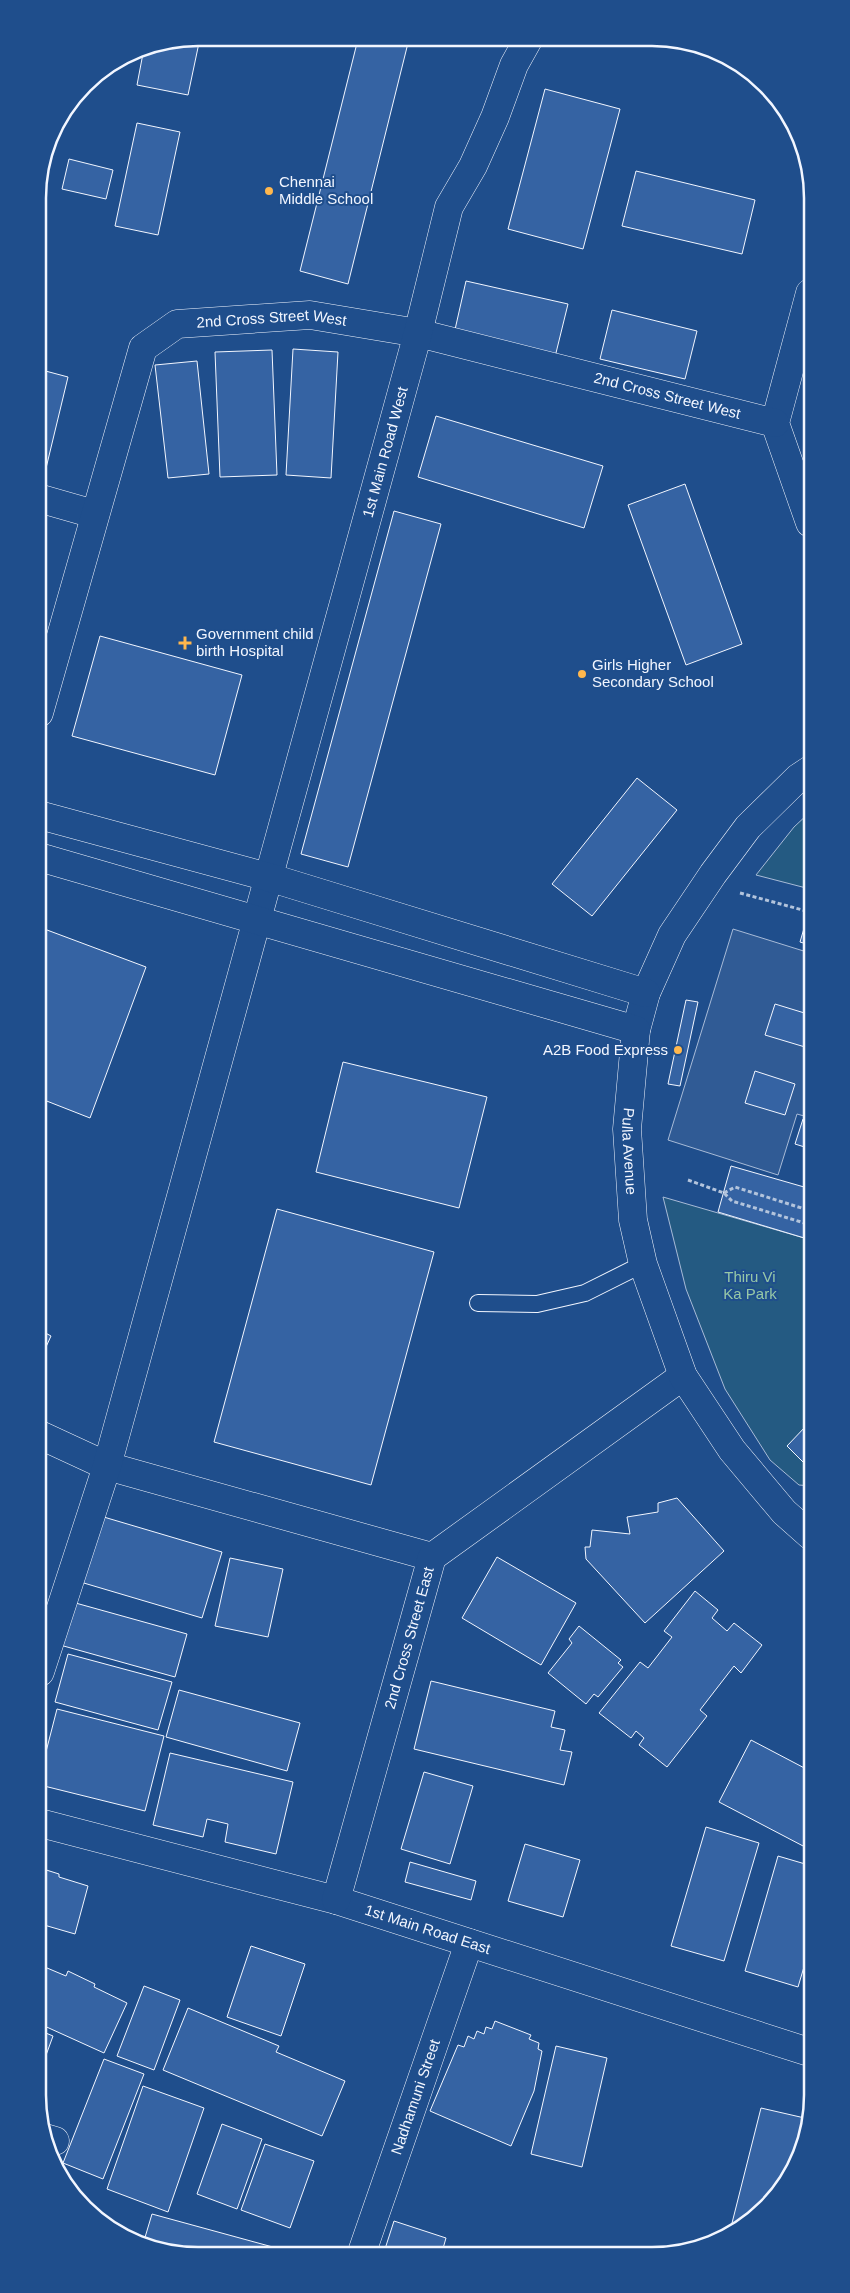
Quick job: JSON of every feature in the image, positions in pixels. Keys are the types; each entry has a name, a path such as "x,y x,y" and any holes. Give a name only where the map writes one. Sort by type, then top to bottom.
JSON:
{"street":[{"name":"1st Main Road West","path":"46,1653 107,1466 418,333 449,208 474,166 495,117 514,64 524,46"},
{"name":"2nd Cross Street West","path":"47,686 94,514 143,348 177,324 310,315 418,333 776,423"},
{"path":"804,316 776,423 804,505"},
{"path":"47,501 94,514"},
{"name":"Pulla Avenue","path":"803,1524 784,1512 732,1450 683,1376 642,1264 633,1220 627,1129 636,1030 646,993 672,935 713,874 748,827 804,774"},
{"path":"47,817 268,877 646,993"},
{"path":"47,859 636,1030"},
{"name":"2nd Cross Street East","path":"336,1900 432,1557 683,1376"},
{"path":"46,1439 107,1466 432,1557"},
{"name":"1st Main Road East","path":"46,1825 336,1900 803,2050"},
{"name":"Nadhamuni Street","path":"364,2247 469,1943"}],"lane":[{"path":"478,1303 537,1304 585,1293 642,1264"}],"path":[{"path":"740,887 736,892 804,911"},
{"path":"688,1180 724,1193 732,1201 803,1223"},
{"path":"724,1193 735,1187 803,1209"}],"green space":[{"path":"804,818 804,887 756,875 794,827"},
{"name":"Thiru Vi Ka Park","path":"663,1197 803,1238 803,1485 799,1485 770,1460 725,1389 686,1289"}],"shaded area":[{"path":"733,929 804,951 804,1116 797,1114 778,1175 668,1140"}],"building":[{"path":"198,47 188,95 137,85 142,57 168,49"},
{"path":"356,47 407,47 348,284 300,271"},
{"path":"545,89 620,109 583,249 508,229"},
{"path":"137,123 180,132 158,235 115,226"},
{"path":"69,159 113,170 106,199 62,189"},
{"path":"636,171 755,200 742,254 622,226"},
{"path":"466,281 568,304 555,357 454,334"},
{"path":"612,310 697,331 685,379 600,359"},
{"path":"293,349 338,352 331,478 286,475"},
{"path":"272,350 277,475 220,477 215,352"},
{"path":"197,361 209,474 168,478 155,365"},
{"path":"47,371 68,377 47,465"},
{"path":"436,416 603,466 584,528 418,477"},
{"path":"685,484 742,644 686,665 628,505"},
{"path":"394,511 441,524 348,867 301,854"},
{"path":"100,636 242,675 215,775 72,736"},
{"path":"637,778 677,810 592,916 552,884"},
{"path":"47,930 146,967 90,1118 47,1101"},
{"path":"804,930 804,943 800,942"},
{"path":"686,1000 698,1002 680,1086 668,1084"},
{"path":"775,1004 804,1013 804,1047 765,1035"},
{"path":"343,1062 487,1097 459,1208 316,1172"},
{"path":"755,1071 795,1084 785,1115 745,1103"},
{"path":"803,1119 804,1147 795,1144"},
{"path":"731,1166 803,1187 803,1238 718,1212"},
{"path":"277,1209 434,1252 371,1485 214,1442"},
{"path":"46,1333 51,1336 46,1346"},
{"path":"803,1429 803,1462 787,1446"},
{"path":"677,1498 724,1551 645,1623 586,1559 585,1547 590,1547 592,1530 630,1534 627,1517 658,1512 658,1503"},
{"path":"97,1515 222,1552 202,1618 77,1581"},
{"path":"497,1557 576,1603 541,1665 462,1618"},
{"path":"230,1558 283,1569 268,1637 215,1626"},
{"path":"695,1591 718,1610 712,1618 727,1631 734,1623 762,1645 741,1673 734,1666 700,1710 707,1716 667,1767 639,1745 644,1738 636,1731 631,1738 599,1713 640,1662 648,1668 672,1637 664,1631"},
{"path":"72,1602 187,1634 175,1677 60,1645"},
{"path":"579,1626 621,1660 618,1663 623,1667 598,1697 594,1694 586,1704 548,1673 572,1643 569,1639"},
{"path":"68,1654 172,1682 158,1730 55,1702"},
{"path":"431,1681 555,1711 551,1727 565,1730 560,1750 572,1752 564,1785 414,1749"},
{"path":"179,1690 300,1723 287,1771 166,1737"},
{"path":"57,1709 164,1736 145,1811 46,1787 46,1751"},
{"path":"751,1740 803,1767 803,1846 719,1802"},
{"path":"170,1753 293,1782 276,1854 225,1842 228,1824 207,1819 203,1837 153,1825"},
{"path":"424,1772 473,1786 450,1864 401,1849"},
{"path":"706,1827 759,1843 724,1961 671,1946"},
{"path":"525,1844 580,1860 563,1917 508,1901"},
{"path":"778,1856 803,1863 803,1970 798,1987 745,1971"},
{"path":"410,1862 476,1881 471,1900 405,1882"},
{"path":"46,1870 59,1874 59,1877 88,1886 75,1934 46,1926"},
{"path":"251,1946 305,1964 281,2036 227,2017"},
{"path":"46,1968 66,1976 68,1971 95,1984 94,1987 127,2003 104,2053 46,2027"},
{"path":"144,1986 180,2000 154,2070 117,2056"},
{"path":"188,2008 279,2046 276,2052 345,2081 322,2136 163,2070"},
{"path":"495,2021 531,2035 529,2039 539,2043 538,2049 542,2051 534,2091 511,2146 430,2111 458,2045 464,2047 468,2036 474,2039 477,2031 484,2034 486,2027 492,2029"},
{"path":"46,2033 53,2036 46,2055"},
{"path":"556,2046 607,2058 582,2167 531,2154"},
{"path":"104,2059 144,2074 103,2179 63,2163"},
{"path":"143,2086 204,2108 168,2212 107,2189"},
{"path":"761,2108 802,2117 796,2144 778,2179 752,2209 732,2224"},
{"path":"222,2124 262,2139 237,2209 197,2194"},
{"path":"265,2144 314,2161 290,2228 241,2210"},
{"path":"152,2214 273,2247 198,2247 168,2244 145,2237"},
{"path":"394,2221 446,2238 443,2247 386,2247"}],"place":[{"name":"Chennai Middle School","path":"269,191"},
{"name":"Government child birth Hospital","path":"185,643"},
{"name":"Girls Higher Secondary School","path":"582,674"},
{"name":"A2B Food Express","path":"678,1050"}]}
